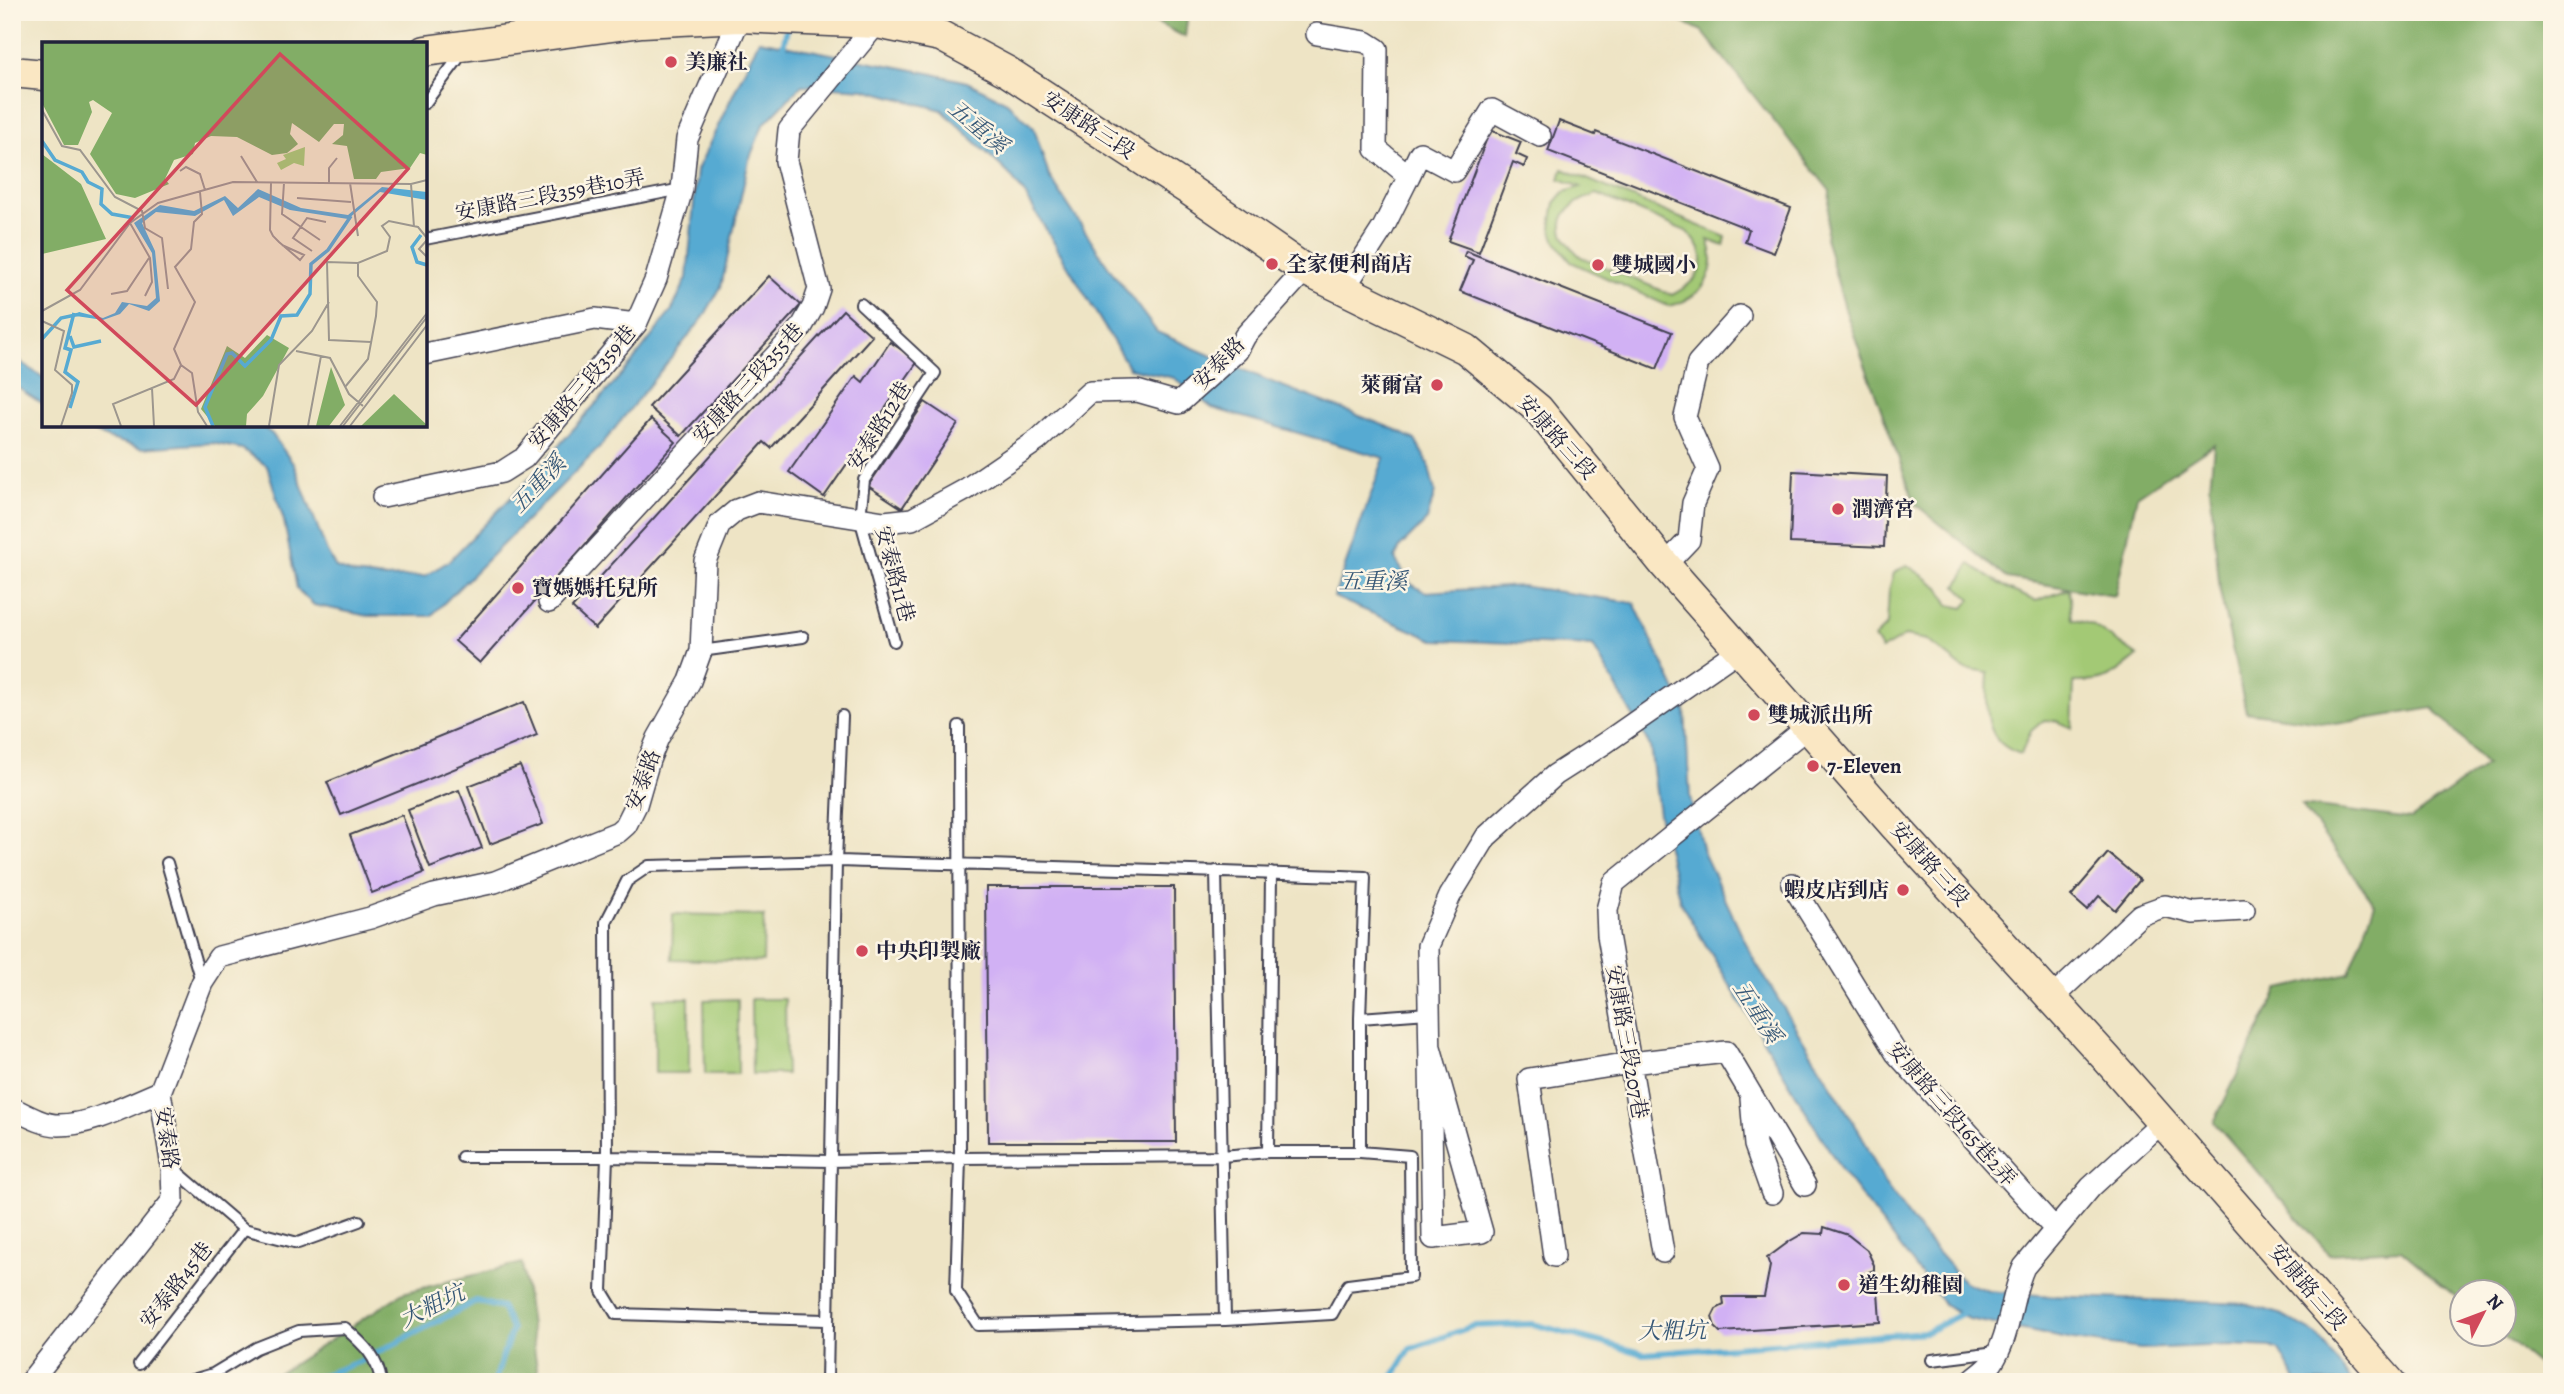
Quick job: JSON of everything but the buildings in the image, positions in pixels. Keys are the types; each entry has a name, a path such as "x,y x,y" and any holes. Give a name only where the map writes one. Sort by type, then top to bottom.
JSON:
{"main road":[{"name":"安康路三段","path":"427,51 642,22 740,18 877,23 941,36 1008,72 1189,190 1305,270 1466,349 1538,409 1665,565 1729,657 1808,727 2162,1122 2389,1382"},
{"path":"12,72 42,75"}],"street":[{"name":"安康路三段359巷","path":"383,497 502,472 524,458 636,324 656,279 682,189 687,139 740,18"},
{"name":"安康路三段355巷","path":"549,602 801,328 813,307 819,289 786,161 789,130 877,23"},
{"path":"1317,34 1366,42 1377,49 1376,149 1409,176"},
{"path":"1343,290 1383,228 1420,153 1454,172 1492,110 1540,136"},
{"name":"安泰路","path":"30,1382 173,1200 172,1167 160,1092 202,983 219,957 370,918 434,895 495,882 618,832 626,825 636,805 658,738 690,681 701,651 705,561 720,524 737,510 758,502 884,522 912,519 965,490 1038,440 1090,392 1137,391 1179,403 1237,351 1245,336 1305,270"},
{"path":"1665,565 1689,540 1693,503 1708,469 1685,417 1698,363 1740,316"},
{"path":"427,354 595,319 636,324"},
{"path":"1430,1047 1482,1232 1433,1238 1428,946 1450,896 1486,837 1555,775 1729,657"},
{"name":"安康路三段207巷","path":"1663,1252 1608,935 1606,909 1614,883 1808,727"},
{"name":"安康路三段165巷2弄","path":"1792,884 1896,1053 2055,1229"},
{"path":"2052,998 2140,915 2165,906 2194,913 2244,910"},
{"path":"1554,1256 1529,1079 1726,1052 1805,1185"},
{"path":"1750,1089 1755,1145 1772,1193"},
{"path":"12,1108 42,1122 58,1125 84,1121 160,1092"},
{"path":"1971,1382 1992,1363 2006,1330 2018,1279 2024,1267 2091,1187 2162,1122"}],"lane":[{"path":"427,100 469,44"},
{"name":"安康路三段359巷10弄","path":"427,239 682,189"},
{"name":"安泰路12巷","path":"860,518 864,480 935,373 861,304"},
{"name":"安泰路11巷","path":"860,518 894,641"},
{"path":"701,651 803,638"},
{"path":"827,1382 836,861 842,716"},
{"path":"462,1157 831,1161 960,1158 1222,1156 1268,1152 1360,1152 1410,1156 1411,1277 1348,1285 1332,1314 1225,1320 978,1325 956,1291 960,1158 959,726"},
{"path":"826,1320 616,1314 602,1292 607,1157 606,922 627,881 649,866 836,861 1365,877 1360,1018 1360,1152"},
{"path":"167,863 202,983"},
{"path":"1216,871 1225,1320"},
{"path":"1268,1152 1271,873"},
{"path":"1360,1018 1428,1013"},
{"path":"172,1167 244,1229 298,1243 359,1222"},
{"name":"安泰路45巷","path":"139,1364 244,1229"},
{"path":"186,1382 213,1374 256,1348 299,1331 345,1328 366,1346 379,1367 382,1382"},
{"path":"1932,1360 1996,1352"}],"green space":[{"path":"1135,12 1188,12 1185,37"},
{"path":"1660,12 2552,12 2552,1376 2518,1348 2518,1278 2448,1278 2448,1290 2401,1250 2329,1254 2214,1122 2279,989 2349,973 2375,904 2301,805 2411,819 2486,765 2433,708 2336,724 2246,712 2220,592 2210,487 2214,444 2137,496 2115,596 2007,578 1915,504 1846,312 1826,241 1830,191 1702,31"},
{"path":"1563,169 1726,237 1724,246 1708,240 1712,263 1705,283 1690,298 1668,306 1571,262 1556,242 1551,228 1555,203 1564,192 1581,187 1560,179","holes":["1597,194 1686,231 1700,250 1701,267 1691,282 1672,295 1581,257 1571,247 1562,228 1567,212 1574,205"]},
{"path":"1970,564 2010,590 2036,601 2069,589 2072,619 2092,625 2138,656 2109,677 2074,682 2072,728 2056,721 2044,720 2031,731 2021,754 1999,741 1993,732 1987,710 1988,673 1964,669 1927,640 1905,636 1881,650 1874,638 1887,625 1889,590 1894,573 1907,565 1939,587 1949,605 1964,608 1971,599 1957,586"},
{"path":"673,914 764,916 763,962 672,959"},
{"path":"655,998 689,998 689,1073 655,1073"},
{"path":"738,999 738,1074 705,1074 704,1000"},
{"path":"751,999 785,999 786,1074 752,1074"},
{"path":"522,1263 539,1382 237,1382 278,1374 403,1293"}],"water":[{"name":"五重溪","path":"759,40 967,82 1007,102 1034,128 1049,176 1110,269 1157,332 1415,440 1428,463 1435,492 1427,520 1400,547 1395,559 1411,584 1425,592 1521,586 1634,603 1685,710 1690,797 1703,852 1753,958 1862,1136 1885,1184 1923,1236 1964,1282 1988,1291 2051,1296 2246,1304 2280,1314 2317,1335 2352,1382 2297,1382 2279,1350 2271,1347 2230,1345 2141,1349 2073,1340 1969,1319 1944,1304 1842,1171 1680,902 1659,814 1650,746 1593,646 1434,640 1334,597 1384,458 1212,408 1174,378 1129,368 1026,196 1009,174 942,110 864,89 802,85 763,125 749,160 721,287 703,318 599,448 431,616 368,616 314,605 297,589 284,521 267,466 242,449 212,443 141,448 107,438 85,427 263,427 272,434 294,465 327,552 336,568 354,574 384,578 425,576 449,561 531,477 630,365 672,310 687,278 697,170"},
{"path":"12,350 23,364 42,377 42,404 12,384"}],"waterway":[{"path":"782,51 787,28"},
{"name":"大粗坑","path":"305,1382 361,1361 476,1301 502,1308 512,1329 494,1382"},
{"name":"大粗坑","path":"1390,1382 1410,1349 1473,1326 1533,1324 1644,1354 1926,1332 1965,1312"}],"place":[{"name":"美廉社","path":"671,62"},
{"name":"全家便利商店","path":"1272,264"},
{"name":"雙城國小","path":"1598,265"},
{"name":"萊爾富","path":"1437,385"},
{"name":"潤濟宮","path":"1838,509"},
{"name":"寶媽媽托兒所","path":"518,588"},
{"name":"雙城派出所","path":"1754,715"},
{"name":"7-Eleven","path":"1813,766"},
{"name":"蝦皮店到店","path":"1903,890"},
{"name":"中央印製廠","path":"862,951"},
{"name":"道生幼稚園","path":"1844,1285"}]}
